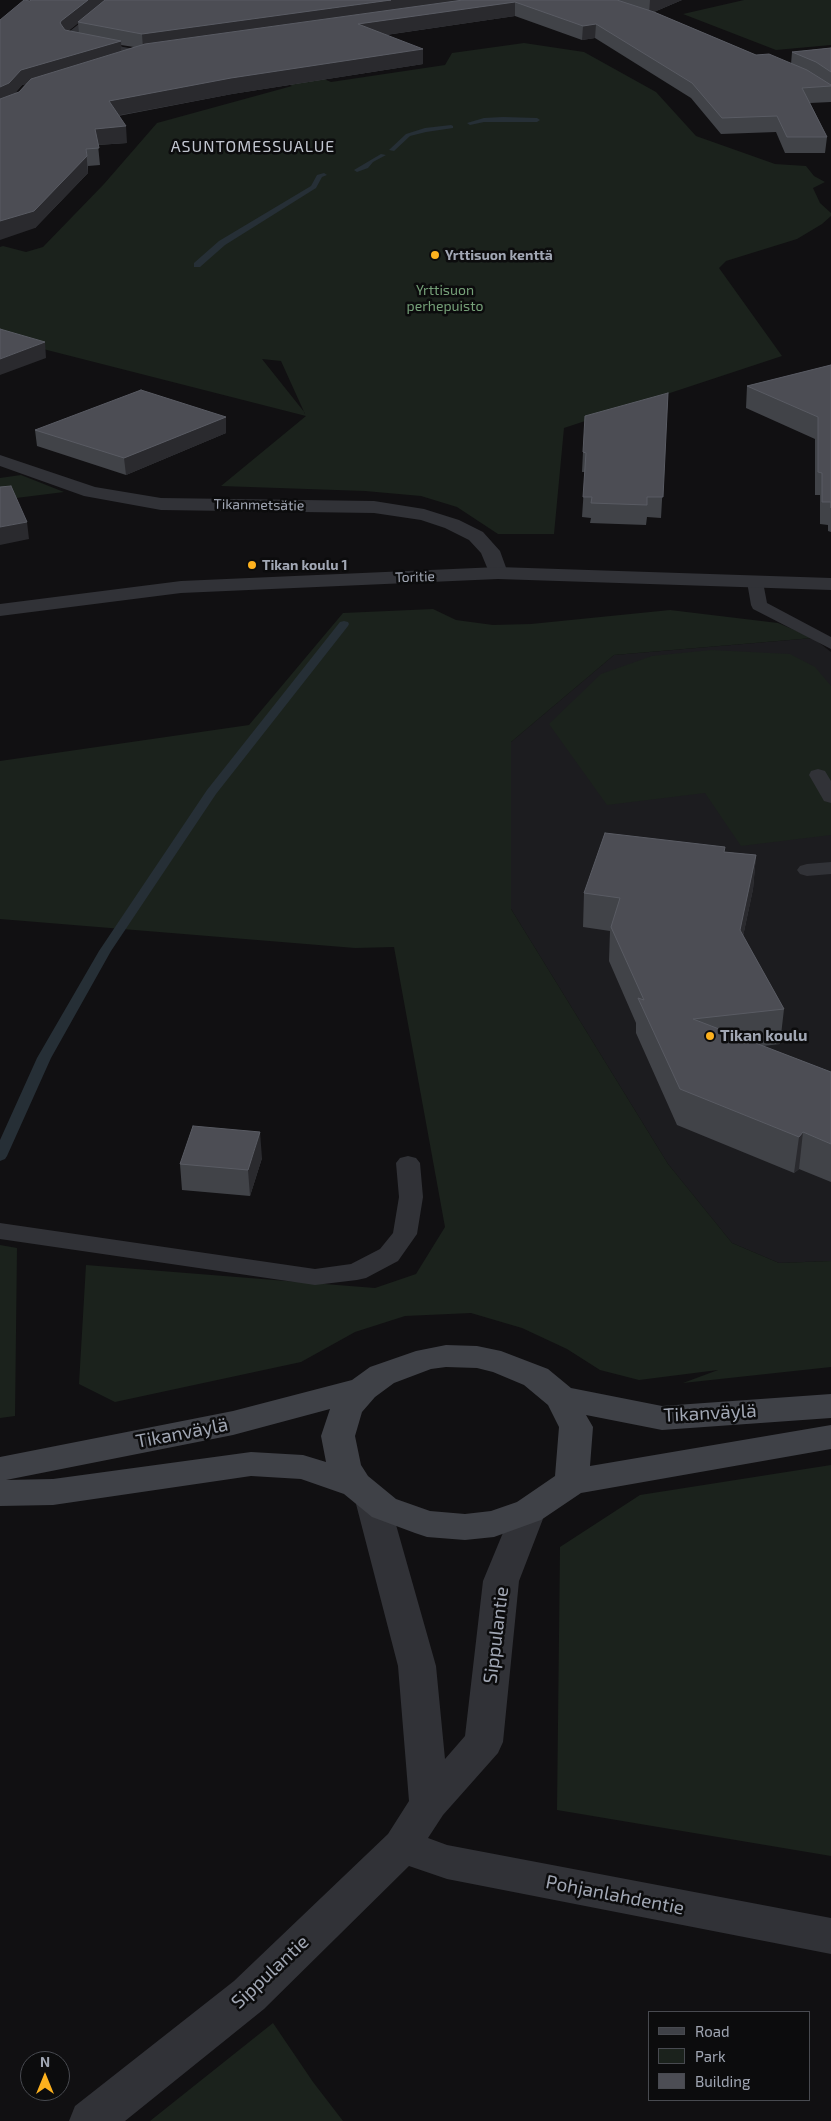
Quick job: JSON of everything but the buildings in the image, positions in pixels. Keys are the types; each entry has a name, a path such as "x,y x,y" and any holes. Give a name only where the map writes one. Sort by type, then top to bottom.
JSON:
{"main road":[{"path":"572,1482 576,1427 561,1398 536,1377 501,1362 477,1357 446,1356 427,1358 382,1375 363,1389 347,1408 338,1436 344,1466 364,1492 384,1508 427,1524 455,1526 494,1524 529,1511 572,1482 831,1437"},
{"name":"Tikanväylä","path":"0,1469 233,1423 363,1389"},
{"name":"Tikanväylä","path":"561,1398 662,1418 831,1406"},
{"path":"0,1493 53,1492 251,1464 304,1467 364,1492"}],"street":[{"path":"116,0 69,38 71,41 150,54 119,62"},
{"name":"Tikanmetsätie","path":"0,460 91,492 161,504 374,507 424,515 452,524 476,536 490,551 498,573"},
{"name":"Toritie","path":"0,610 181,588 498,573 831,584"},
{"path":"364,1492 418,1666 429,1803"},
{"name":"Sippulantie","path":"91,2121 249,1995 402,1846 429,1803 484,1742 501,1581 529,1511"},
{"name":"Pohjanlahdentie","path":"402,1846 447,1862 831,1936"}],"lane":[{"path":"755,582 760,605 831,644"},
{"path":"818,775 831,797"},
{"path":"807,870 831,868"},
{"path":"0,1231 315,1276 357,1272 389,1255 406,1234 411,1198 408,1163"}],"shaded area":[{"name":"Tikan koulu","path":"813,638 831,652 831,1261 779,1263 732,1243 668,1164 511,909 511,742 614,655"}],"green space":[{"path":"744,0 831,0 831,45 776,50 683,14"},
{"name":"Yrttisuon perhepuisto","path":"524,43 584,52 656,92 696,136 775,164 806,166 814,176 825,182 813,188 820,203 831,213 831,216 822,224 797,239 726,261 719,268 782,356 564,428 554,534 498,534 457,507 421,496 365,491 221,486 306,416 0,338 0,247 3,246 26,252 43,247 104,184 157,123 292,86 215,47 242,44 331,82 445,65 452,53","holes":["262,359 281,361 304,412"]},
{"path":"21,475 64,492 0,500 0,478"},
{"path":"433,609 456,620 493,625 531,624 670,610 778,623 813,638 614,655 511,742 511,909 668,1164 732,1243 779,1263 831,1261 831,1367 683,1383 718,1370 639,1380 600,1370 567,1349 522,1328 471,1313 405,1316 355,1332 301,1362 115,1402 79,1384 86,1265 375,1288 416,1274 445,1227 394,947 355,948 0,919 0,761 249,725 343,613"},
{"path":"711,650 790,654 815,667 831,686 831,835 741,846 705,793 607,805 549,724 601,674 652,656"},
{"path":"0,1245 17,1248 15,1416 0,1418"},
{"path":"831,1465 831,1856 557,1810 560,1547 640,1495"},
{"path":"273,2023 313,2082 343,2121 150,2121"}],"waterway":[{"path":"470,123 503,119 537,120"},
{"path":"392,150 408,135 425,130 451,127"},
{"path":"357,170 366,167 371,161 383,155"},
{"path":"197,265 222,243 314,187 319,176 324,175"},
{"path":"0,1156 44,1058 105,951 211,792 344,624"}],"place":[{"name":"Yrttisuon kenttä","path":"435,255"},
{"name":"Tikan koulu 1","path":"252,565"},
{"name":"Tikan koulu","path":"710,1036"}],"district":[{"name":"ASUNTOMESSUALUE","path":"253,147"}]}
